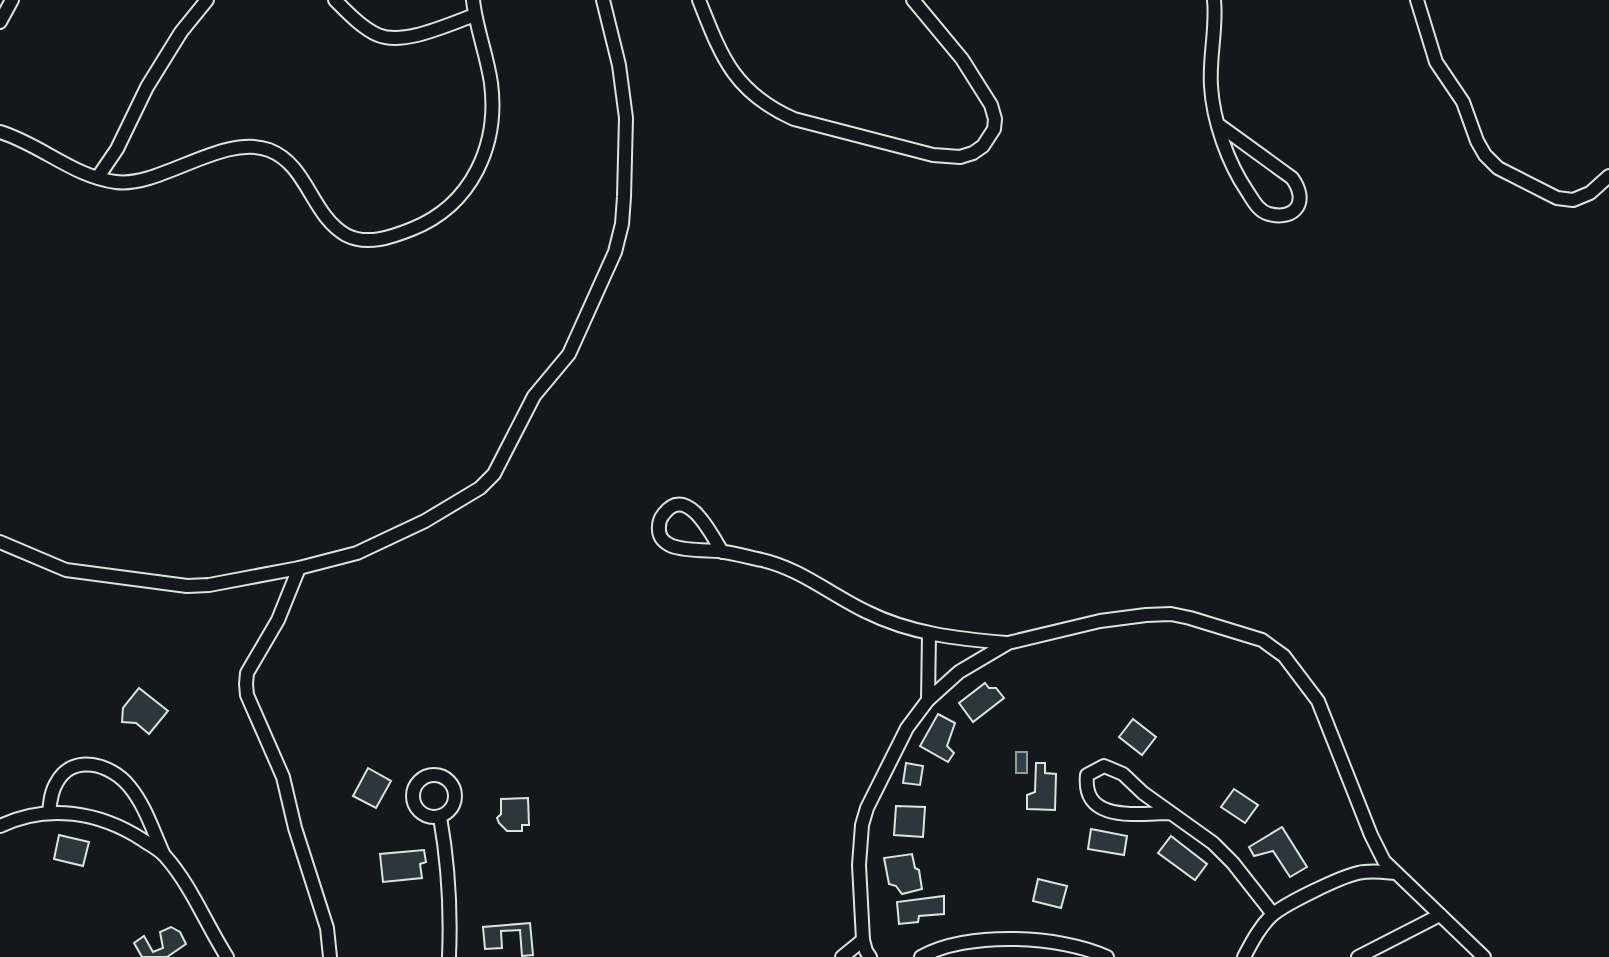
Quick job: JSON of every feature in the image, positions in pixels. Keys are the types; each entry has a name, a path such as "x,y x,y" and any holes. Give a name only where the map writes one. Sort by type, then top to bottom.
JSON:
{"street":[{"path":"0,22 12,0"},
{"path":"98,177 117,149 148,87 181,32 207,0"},
{"path":"335,0 374,33 395,38 412,36 475,15"},
{"path":"0,132 98,177 118,182 136,181 210,155 249,148 269,150 296,169 319,210 336,228 348,236 364,241 380,239 427,223 443,213 469,187 484,153 491,123 491,82 473,0"},
{"path":"0,542 66,570 187,586 236,581 358,553 425,521 480,488 494,474 534,396 569,354 615,252 622,224 626,118 623,88 603,0"},
{"path":"699,0 719,51 728,66 755,98 772,110 794,119 933,155 960,157 973,153 983,146 994,129 995,119 991,104 962,59 913,0"},
{"path":"1214,0 1211,87 1219,125 1235,172 1260,210 1279,215 1293,211 1300,204 1299,186 1292,178 1219,125"},
{"path":"1417,0 1436,62 1463,102 1476,141 1485,155 1499,168 1557,198 1573,200 1590,193 1609,176"},
{"path":"722,552 699,515 689,507 679,505 661,516 659,534 663,541 671,546 722,552 783,566 867,613 929,634 1007,643"},
{"path":"299,568 278,621 247,673 246,684 247,695 283,778 295,828 327,929 330,957"},
{"path":"870,957 863,940 859,866 862,825 867,808 907,728 928,700 959,672 1007,643 1100,621 1171,614 1262,640 1293,666 1318,701 1377,850 1396,873 1484,957"},
{"path":"928,700 929,634"},
{"path":"49,813 55,783 63,773 74,766 86,763 108,769 127,783 136,795 164,854 227,957"},
{"path":"1171,813 1116,813 1099,808 1090,800 1085,787 1087,775 1104,766 1112,768 1213,843 1233,863 1273,914"},
{"path":"0,826 32,815 49,813 91,816 112,823 164,854"},
{"path":"440,817 450,924 449,957"},
{"path":"1244,957 1259,929 1273,914 1346,877 1376,871 1396,873"},
{"path":"1358,957 1440,915"},
{"path":"921,957 955,943 993,939 1070,945 1107,957"},
{"path":"842,957 863,940"}],"water":[{"path":"1016,752 1027,752 1027,773 1016,773"}],"building":[{"path":"985,683 989,688 996,688 1004,698 973,722 959,703"},
{"path":"139,688 168,711 149,734 136,723 122,722 123,708"},
{"path":"938,714 955,723 947,746 954,753 948,762 920,746"},
{"path":"1133,719 1156,737 1142,755 1119,737"},
{"path":"906,763 923,766 920,785 903,783"},
{"path":"1036,763 1045,763 1045,773 1056,774 1055,810 1027,809 1027,795 1035,792"},
{"path":"368,768 391,781 376,808 353,796"},
{"path":"1234,789 1258,805 1245,823 1221,807"},
{"path":"528,798 529,825 522,825 522,831 507,831 497,818 501,814 501,799"},
{"path":"896,806 925,807 923,837 894,835"},
{"path":"1282,827 1307,867 1290,877 1273,851 1254,856 1249,847"},
{"path":"1091,829 1127,836 1124,855 1088,849"},
{"path":"59,835 89,842 83,866 54,859"},
{"path":"1171,836 1207,864 1195,880 1158,853"},
{"path":"424,850 426,862 420,864 422,878 383,882 380,854"},
{"path":"912,854 915,868 919,870 922,889 902,894 896,886 889,884 884,858"},
{"path":"1038,879 1067,886 1061,908 1033,901"},
{"path":"944,896 944,914 919,916 918,922 899,924 897,902"},
{"path":"530,923 533,955 522,956 520,930 501,931 502,948 485,949 483,927"},
{"path":"171,927 180,932 186,944 167,957 142,957 134,943 144,936 153,952 163,948 160,932"}]}
